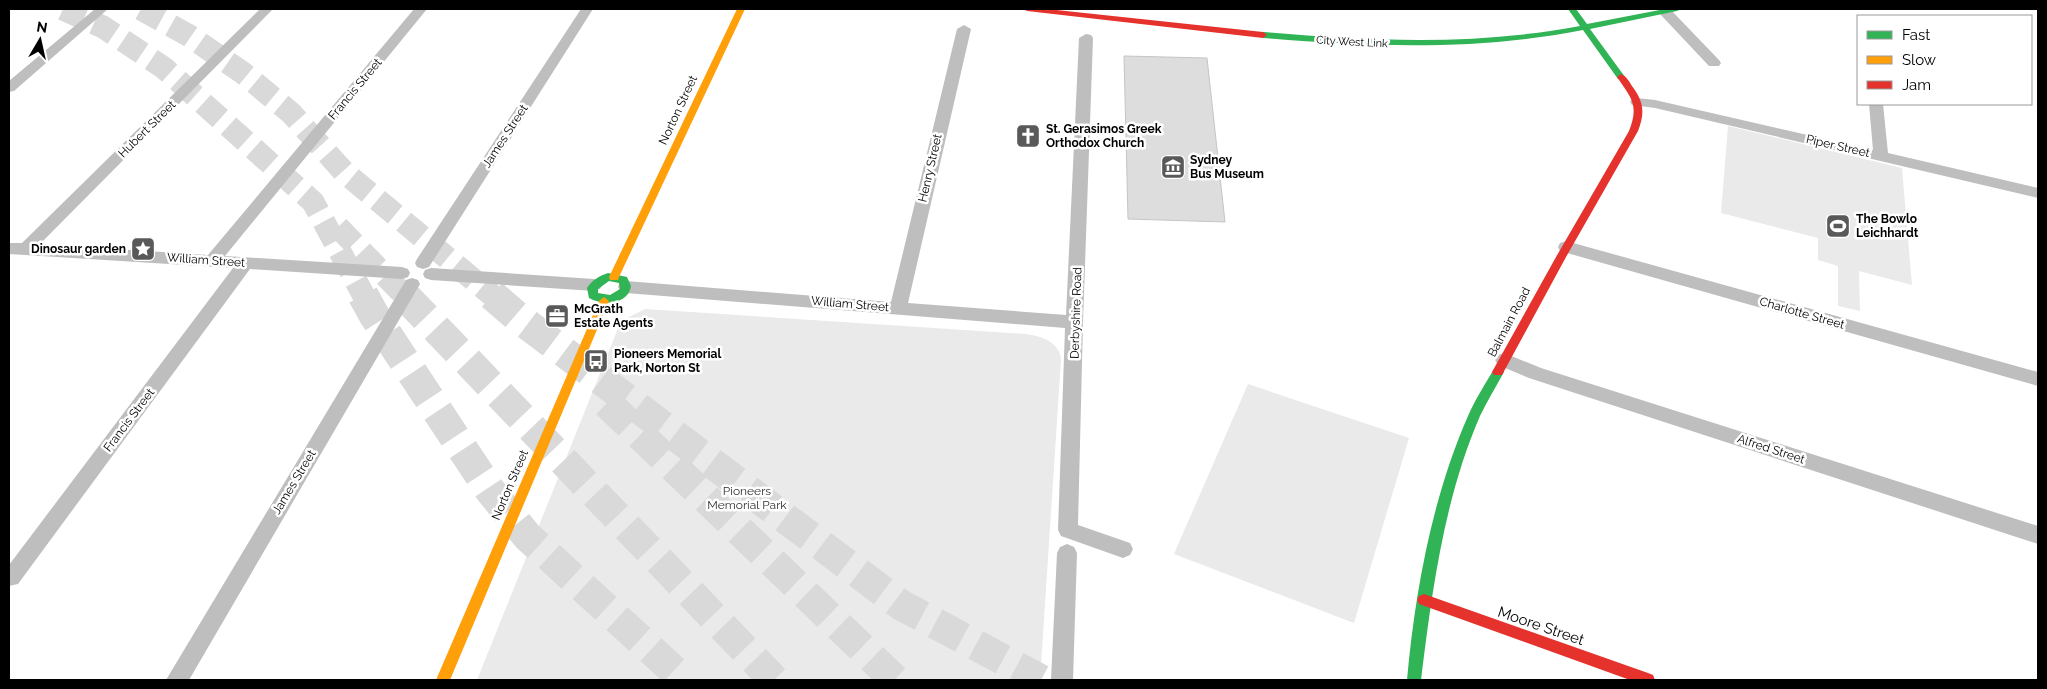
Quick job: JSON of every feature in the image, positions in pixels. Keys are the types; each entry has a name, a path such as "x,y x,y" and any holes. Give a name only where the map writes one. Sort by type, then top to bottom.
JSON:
{"main road":[{"name":"Norton Street","path":"620,282 741,9"},
{"name":"City West Link","path":"1027,9 1225,31 1367,43 1488,41 1555,33 1671,10"},
{"path":"1575,12 1637,102"},
{"path":"1214,18 1253,22"},
{"name":"Balmain Road","path":"1414,680 1424,600 1441,520 1466,434 1504,360 1566,248 1607,175 1628,144 1638,120 1637,102"},
{"path":"603,279 620,282 621,295 613,299 596,299 592,291 594,285 603,279"},
{"name":"Norton Street","path":"443,680 604,300"},
{"name":"Moore Street","path":"1424,600 1648,680"}],"street":[{"path":"9,88 102,9"},
{"name":"Hubert Street","path":"26,249 267,9"},
{"name":"Francis Street","path":"212,261 421,9"},
{"name":"James Street","path":"427,269 587,9"},
{"path":"1671,10 1714,63"},
{"name":"Henry Street","path":"898,308 964,29"},
{"name":"Derbyshire Road","path":"1086,38 1074,322 1068,530 1123,549"},
{"name":"Piper Street","path":"1637,102 1655,104 2038,193"},
{"path":"1876,105 1881,156"},
{"name":"William Street","path":"9,248 246,263 407,278"},
{"name":"Charlotte Street","path":"1566,248 2038,379"},
{"name":"Francis Street","path":"11,578 246,263"},
{"path":"407,278 409,267 594,285"},
{"name":"James Street","path":"177,680 407,278"},
{"name":"William Street","path":"620,282 898,308 1074,322"},
{"name":"Alfred Street","path":"1504,360 1535,373 2038,535"},
{"path":"1062,680 1067,553"}],"green space":[{"name":"The Bowlo Leichhardt","path":"1728,126 1902,168 1912,285 1859,271 1860,311 1838,306 1838,266 1818,260 1818,238 1721,213"},
{"name":"Pioneers Memorial Park","path":"645,309 1026,334 1038,336 1053,344 1060,354 1061,360 1040,680 477,680 621,321"},
{"path":"1248,384 1409,438 1354,623 1174,554"}],"building":[{"name":"Sydney Bus Museum","path":"1124,56 1207,58 1225,222 1128,219"}],"tunnel":[{"path":"63,9 103,27 164,68 313,202 364,296"},
{"path":"141,9 188,35 243,73 291,113 344,172 493,296"},
{"path":"338,227 405,296"},
{"path":"363,295 374,315 489,489 527,536 684,680"},
{"path":"404,295 774,680"},
{"path":"492,295 520,319 901,605 1041,680"},
{"path":"607,403 895,680"}],"traffic: fast":[{"path":"1572,9 1621,77"},
{"path":"1263,35 1323,40 1445,44 1505,40 1548,34 1677,9"},
{"path":"608,277 623,280 626,286 625,291 610,299 601,299 593,295 592,288 599,281 608,277"},
{"path":"1414,680 1428,579 1442,512 1451,480 1474,416 1498,372"}],"traffic: slow":[{"path":"614,277 741,9"},
{"path":"443,680 604,301"}],"traffic: jam":[{"path":"1027,9 1263,35"},
{"path":"1498,372 1637,122 1639,113 1638,103 1621,77"},
{"path":"1424,600 1648,680"}],"place":[{"name":"St. Gerasimos Greek Orthodox Church","path":"1028,136"},
{"name":"Sydney Bus Museum","path":"1173,167"},
{"name":"The Bowlo Leichhardt","path":"1838,226"},
{"name":"Dinosaur garden","path":"143,249"},
{"name":"McGrath Estate Agents","path":"557,316"},
{"name":"Pioneers Memorial Park, Norton St","path":"596,361"}]}
